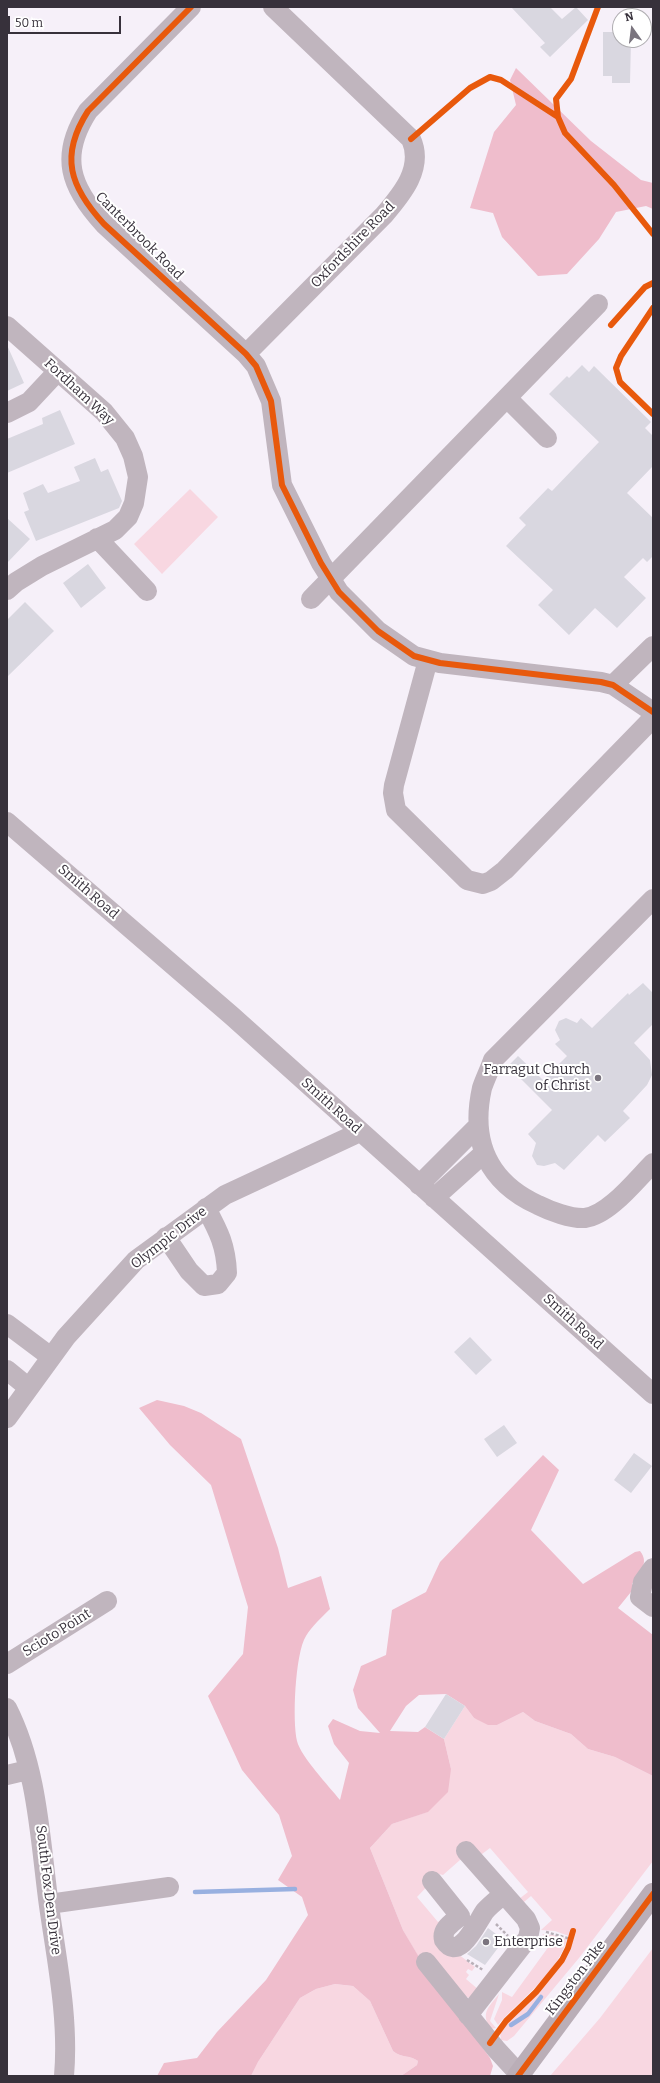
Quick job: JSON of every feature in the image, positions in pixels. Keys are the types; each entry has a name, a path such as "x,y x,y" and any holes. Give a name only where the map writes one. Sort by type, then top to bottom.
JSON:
{"main road":[{"name":"Kingston Pike","path":"518,2075 653,1894"}],"street":[{"name":"Canterbrook Road","path":"191,7 102,95 88,111 78,127 73,140 70,160 77,188 90,208 143,260 246,354 256,366 271,401 275,423 280,478 286,493 321,563 339,592 378,631 414,656 440,663 601,682 613,685"},
{"name":"Oxfordshire Road","path":"246,354 384,215 410,180 416,150 411,139 273,7"},
{"path":"311,599 598,304"},
{"name":"Fordham Way","path":"7,326 104,412 125,438 135,463 138,477 134,503 128,517 115,530 42,566 16,582 7,590"},
{"path":"7,413 29,402 58,372"},
{"path":"507,398 547,438"},
{"path":"97,538 147,591"},
{"path":"653,646 613,685 653,712"},
{"path":"428,660 394,785 394,803 396,810 462,876 476,883 483,884 491,881 505,870 653,718"},
{"name":"Smith Road","path":"7,822 232,1016 653,1394"},
{"path":"653,899 493,1060 482,1088 478,1126 483,1154 507,1186 528,1201 553,1213 585,1218 607,1209 653,1163"},
{"path":"419,1185 478,1126"},
{"name":"Olympic Drive","path":"7,1418 66,1336 136,1260 225,1195 360,1132"},
{"path":"434,1198 483,1154"},
{"path":"166,1237 188,1271 204,1286 218,1284 227,1274 227,1255 221,1236 206,1208"},
{"path":"7,1324 51,1357"},
{"path":"7,1370 29,1388"},
{"path":"653,1568 643,1582 640,1597 653,1607"},
{"name":"Scioto Point","path":"7,1664 107,1601"},
{"name":"South Fox Den Drive","path":"7,1708 14,1722 37,1804 64,2012 64,2076"},
{"path":"7,1775 28,1770"},
{"path":"466,1851 526,1919 530,1932 528,1938 468,2015"},
{"path":"432,1881 460,1916 446,1928 443,1934 445,1942 450,1947 456,1948 462,1944 486,1910 504,1894"},
{"path":"49,1904 169,1887"},
{"path":"426,1962 518,2075"}],"path":[{"path":"568,1948 573,1931"},
{"path":"530,1932 556,1934 571,1939"},
{"path":"456,1948 462,1956 486,1973"}],"shaded area":[{"path":"516,68 591,141 641,180 653,183 653,209 646,206 616,212 599,239 567,274 538,276 502,237 493,213 470,208 494,132 516,105 510,80"},
{"path":"190,489 218,517 162,574 134,544"},
{"path":"157,1400 184,1406 201,1413 241,1439 278,1548 288,1588 321,1576 330,1609 311,1629 302,1645 297,1672 295,1704 296,1732 297,1741 304,1755 340,1800 349,1763 334,1744 328,1726 333,1719 360,1731 380,1733 358,1708 353,1690 361,1666 386,1655 392,1610 426,1592 440,1562 543,1455 559,1470 531,1530 583,1584 635,1552 640,1551 643,1555 644,1564 632,1584 635,1587 618,1608 653,1635 653,1776 615,1757 588,1749 571,1734 535,1721 523,1712 497,1725 488,1725 474,1718 465,1706 446,1694 419,1695 406,1706 390,1731 418,1732 425,1727 444,1739 451,1769 448,1792 428,1812 392,1824 370,1848 403,1930 426,1969 490,2058 493,2066 490,2076 401,2076 417,2065 418,2061 399,2055 393,2051 370,2001 353,1986 335,1984 316,1989 300,1998 258,2062 251,2076 157,2076 164,2063 197,2058 217,2032 266,1980 308,1915 302,1897 278,1880 292,1856 279,1815 242,1770 208,1696 243,1654 248,1607 211,1485 170,1445 139,1408"},
{"path":"465,1706 474,1718 497,1725 523,1712 535,1721 571,1734 588,1749 615,1757 653,1776 653,1861 579,1958 514,2036 507,2041 501,2040 500,2033 510,2020 553,1975 570,1948 576,1932 570,1931 569,1936 555,1931 541,1930 552,1920 531,1896 524,1902 519,1899 528,1892 490,1848 482,1854 460,1860 443,1875 439,1874 417,1897 438,1922 448,1914 441,1926 458,1954 475,1967 472,1971 468,1969 466,1972 469,1975 466,1979 479,1990 469,1998 460,1994 422,1963 403,1930 370,1848 392,1824 427,1812 451,1769 444,1739"},
{"path":"542,1934 567,1939 556,1963 498,2025 494,2019 502,2000 502,1992 512,1997 552,1942"},
{"path":"653,1948 653,2076 550,2076 600,2018"},
{"path":"335,1984 353,1986 370,2001 393,2051 399,2055 415,2059 418,2061 417,2065 401,2076 251,2076 258,2062 300,1998 316,1989"},
{"path":"499,1994 490,2021 496,2028 490,2029 486,2018 487,2010"}],"building":[{"path":"511,7 550,7 562,19 576,7 588,20 550,57 540,47 545,43"},
{"path":"603,32 612,32 612,48 631,48 630,83 612,83 612,76 603,76"},
{"path":"7,345 24,383 7,391"},
{"path":"582,365 589,372 594,366 651,422 645,428 653,436 653,466 627,493 653,518 653,556 647,562 643,558 624,577 646,598 617,628 595,608 569,635 538,605 553,590 506,546 526,525 519,518 548,488 552,491 599,442 549,394 567,376 569,378"},
{"path":"60,410 75,444 7,473 7,439 43,424 42,418"},
{"path":"95,458 101,472 108,469 122,501 119,508 36,541 24,512 29,510 23,493 43,484 48,493 80,481 74,467"},
{"path":"7,518 30,539 7,563"},
{"path":"88,564 106,588 81,608 63,583"},
{"path":"25,602 54,631 7,677 7,620"},
{"name":"Farragut Church of Christ","path":"643,983 653,993 653,1024 634,1043 650,1060 652,1075 647,1085 623,1111 630,1118 605,1142 598,1135 564,1170 555,1163 544,1166 537,1165 532,1156 536,1143 528,1134 552,1110 508,1066 518,1056 543,1080 567,1056 555,1044 560,1040 555,1030 559,1021 566,1018 577,1023 581,1018 592,1028 628,993 629,995"},
{"path":"470,1337 492,1360 476,1375 454,1352"},
{"path":"504,1425 517,1443 497,1457 484,1439"},
{"path":"634,1453 652,1466 631,1493 614,1480"},
{"path":"446,1694 465,1706 444,1739 425,1727"},
{"path":"488,1928 504,1940 485,1965 467,1954 476,1946"}],"waterway":[{"path":"195,1892 295,1889"},
{"path":"511,2025 528,2014 541,1997"}],"cycle path":[{"path":"191,7 88,111 73,142 71,157 72,170 76,184 83,197 104,224 246,354 256,366 271,401 282,485 321,563 339,592 378,631 414,656 440,663 601,682 613,685 653,712"},
{"path":"598,7 571,79 556,99 558,117 565,133 614,185 653,234"},
{"path":"411,139 470,88 490,77 501,80 558,117"},
{"path":"611,325 645,287 653,283"},
{"path":"653,308 621,356 616,368 620,382 653,414"},
{"path":"518,2076 653,1894"},
{"path":"490,2043 506,2021 536,1992 562,1960 568,1948 573,1931"}],"place":[{"name":"Farragut Church of Christ","path":"598,1078"},
{"name":"Enterprise","path":"486,1942"}]}
